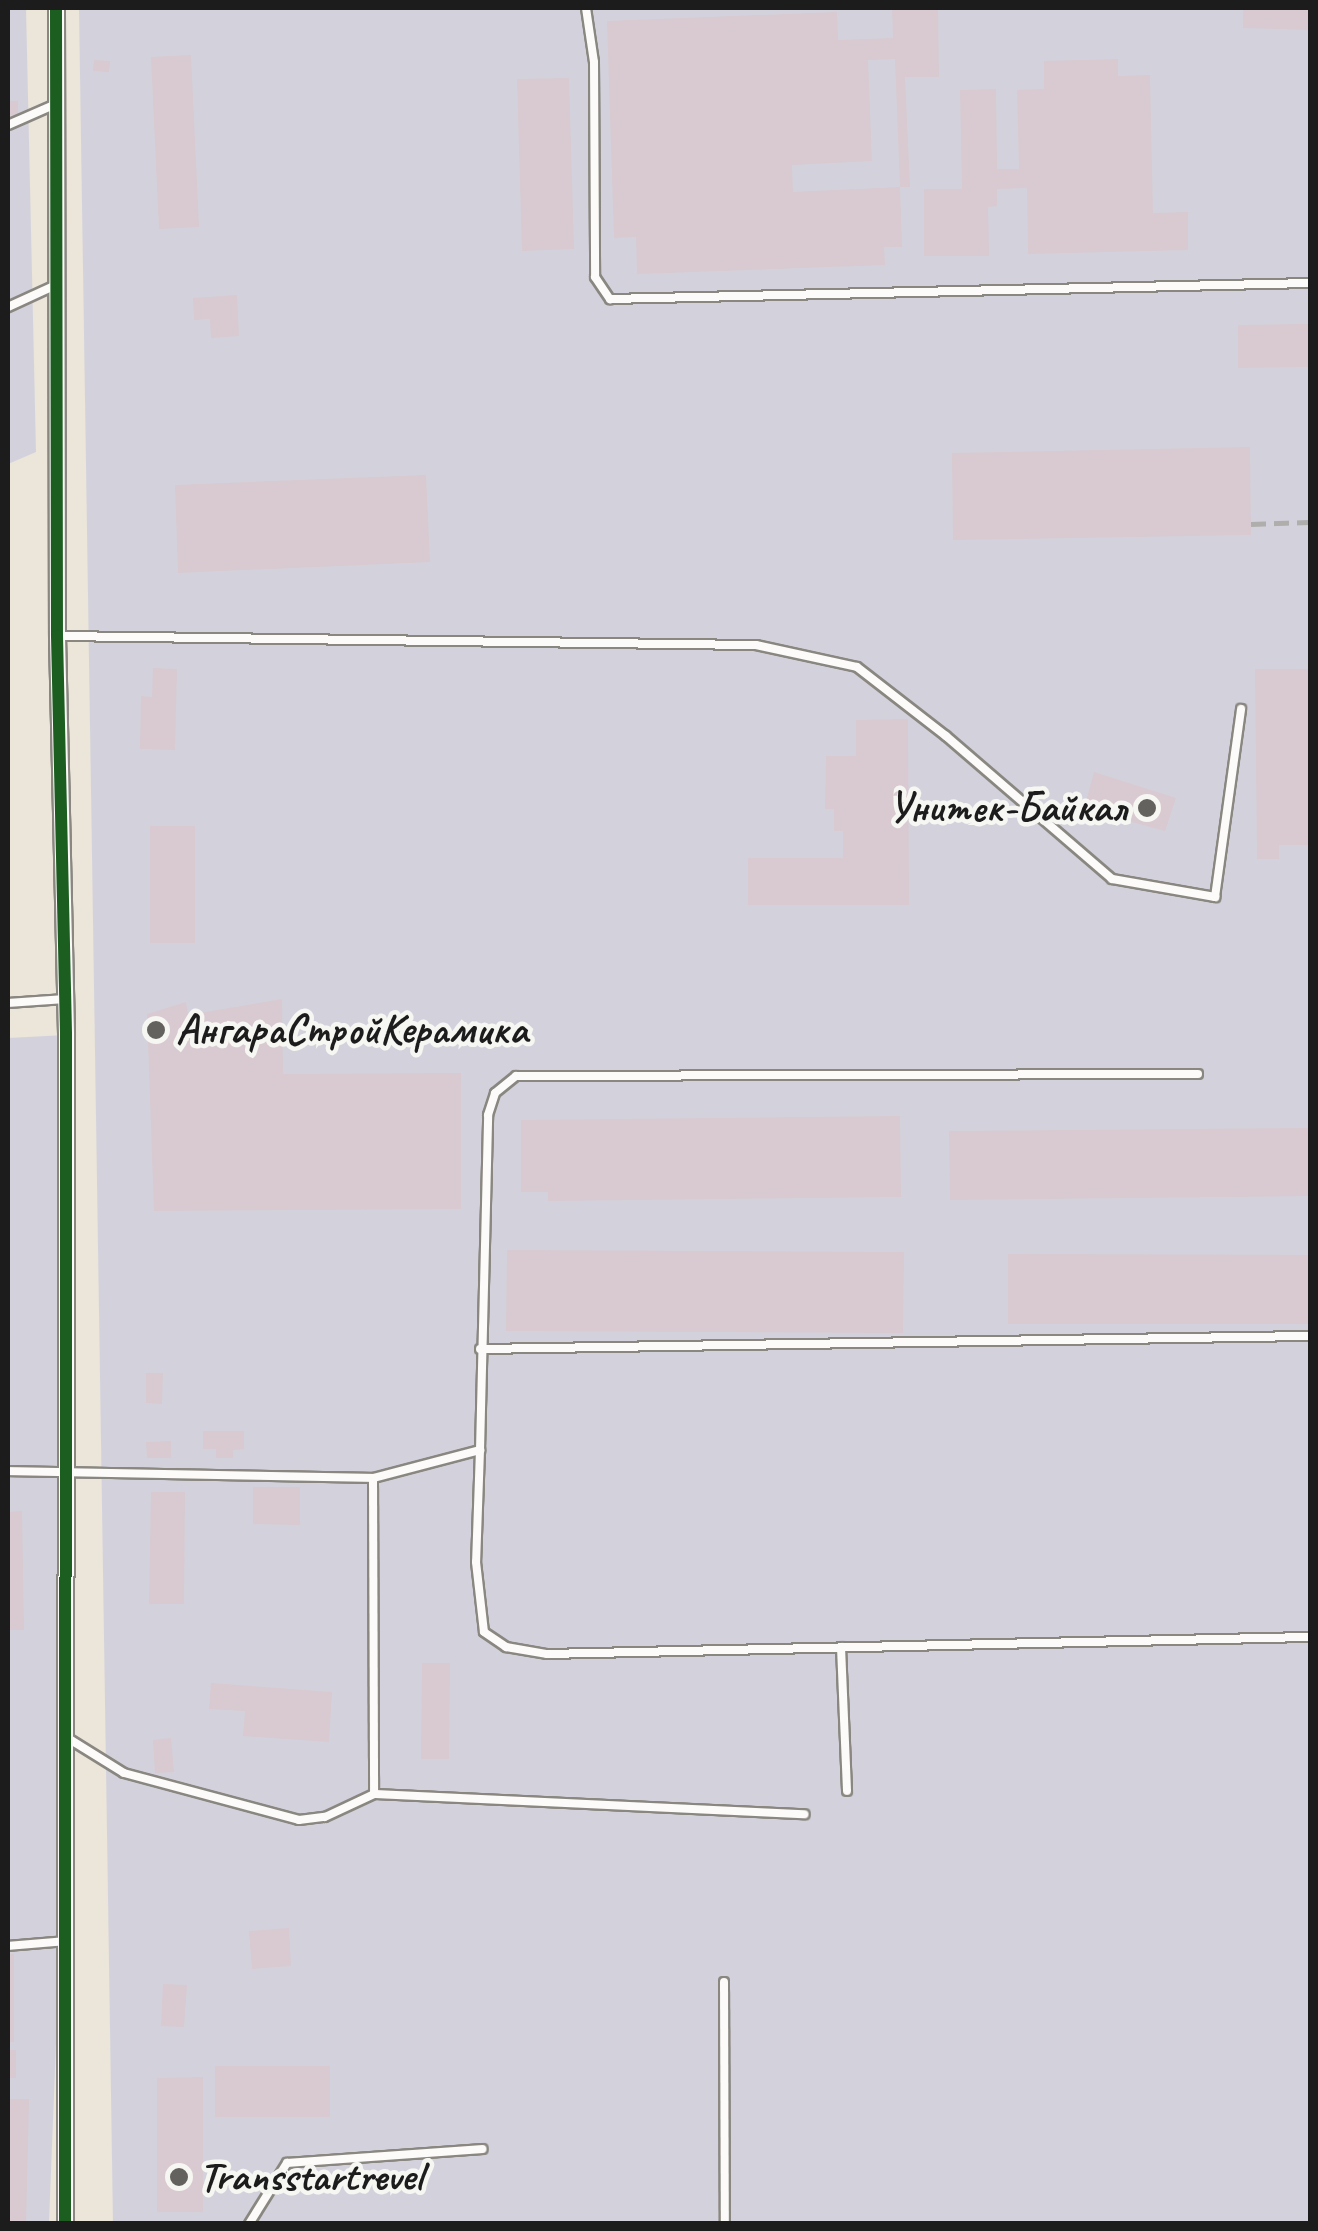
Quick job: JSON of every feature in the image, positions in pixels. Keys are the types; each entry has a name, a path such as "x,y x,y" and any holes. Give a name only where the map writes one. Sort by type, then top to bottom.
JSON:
{"street":[{"path":"56,8 57,636 65,999 65,2224"}],"lane":[{"path":"586,8 594,62 595,277 610,299 1310,283"},
{"path":"8,125 56,104"},
{"path":"8,307 56,286"},
{"path":"57,636 756,645 857,668 946,736 1112,879 1216,896 1241,709"},
{"path":"8,1004 65,999"},
{"path":"1198,1074 516,1076 495,1093 488,1115 476,1562 484,1632 506,1647 547,1654 1310,1637"},
{"path":"480,1350 1310,1336"},
{"path":"8,1472 373,1478 480,1450"},
{"path":"373,1478 374,1794"},
{"path":"840,1647 848,1791"},
{"path":"66,1737 124,1773 299,1820 325,1817 374,1794 805,1814"},
{"path":"8,1946 66,1942"},
{"path":"724,1982 724,2224"},
{"path":"249,2224 287,2163 483,2150"}],"shaded area":[{"path":"8,8 26,8 36,452 8,464"},
{"path":"79,8 1310,8 1310,2223 113,2223"},
{"path":"66,1035 66,1787 49,2223 8,2224 8,1038"}],"building":[{"path":"892,8 938,8 939,77 905,77 910,187 900,187 902,247 884,247 885,265 637,274 636,237 614,238 607,21 837,12 838,40 893,38","holes":["895,59 900,187 793,192 792,165 872,161 868,60"]},
{"path":"1243,8 1310,8 1310,30 1243,28"},
{"path":"191,55 199,227 159,229 151,57"},
{"path":"1118,59 1118,76 1150,75 1153,213 1188,212 1188,250 1028,254 1027,188 997,189 997,206 988,207 989,256 924,256 924,189 962,189 960,90 996,89 997,169 1019,169 1017,90 1044,89 1044,61"},
{"path":"94,60 110,61 109,72 93,71"},
{"path":"569,78 574,249 522,251 517,79"},
{"path":"8,101 18,101 18,115 8,115"},
{"path":"237,295 239,336 211,338 210,319 194,320 193,298"},
{"path":"1310,324 1310,367 1238,368 1238,325"},
{"path":"1250,447 1251,535 953,540 952,453"},
{"path":"426,475 430,562 178,573 175,485"},
{"path":"153,668 177,669 175,750 140,749 141,696 152,697"},
{"path":"1255,669 1310,669 1310,845 1279,845 1279,859 1257,859"},
{"path":"908,719 909,905 748,905 748,858 843,858 843,831 834,831 834,809 825,809 826,756 856,756 856,720"},
{"path":"1094,772 1176,798 1165,831 1084,809"},
{"path":"150,826 195,826 195,943 150,943"},
{"path":"282,999 283,1074 461,1073 461,1209 154,1211 147,1014 186,1002 188,1015"},
{"path":"900,1116 901,1197 548,1201 548,1192 521,1192 521,1120"},
{"path":"1310,1128 1310,1196 950,1200 949,1131"},
{"path":"507,1250 904,1252 903,1333 506,1331"},
{"path":"1008,1254 1310,1255 1310,1324 1008,1324"},
{"path":"146,1373 163,1373 162,1404 146,1403"},
{"path":"203,1431 244,1431 244,1449 233,1450 233,1458 216,1458 216,1449 203,1449"},
{"path":"171,1441 171,1458 147,1458 146,1442"},
{"path":"253,1487 300,1487 300,1525 253,1524"},
{"path":"151,1492 185,1492 184,1604 149,1604"},
{"path":"22,1511 24,1630 8,1630 8,1512"},
{"path":"422,1663 450,1663 449,1759 421,1759"},
{"path":"211,1683 332,1692 329,1742 243,1736 245,1711 209,1709"},
{"path":"171,1738 174,1772 155,1773 153,1740"},
{"path":"289,1928 291,1966 252,1969 249,1931"},
{"path":"8,1954 14,1954 14,2042 8,2042"},
{"path":"163,1984 187,1985 184,2027 161,2026"},
{"path":"8,2050 16,2050 16,2078 8,2078"},
{"path":"215,2066 330,2066 330,2117 215,2117"},
{"path":"203,2077 203,2212 157,2212 157,2078"},
{"path":"8,2099 29,2099 26,2224 8,2224"}],"railway":[{"path":"1251,524 1310,522"}],"cycle path":[{"path":"56,8 57,636 66,1035 65,2224"}],"place":[{"name":"Унитек-Байкал","path":"1147,808"},
{"name":"АнгараСтройКерамика","path":"156,1030"},
{"name":"Transstartrevel","path":"179,2177"}]}
